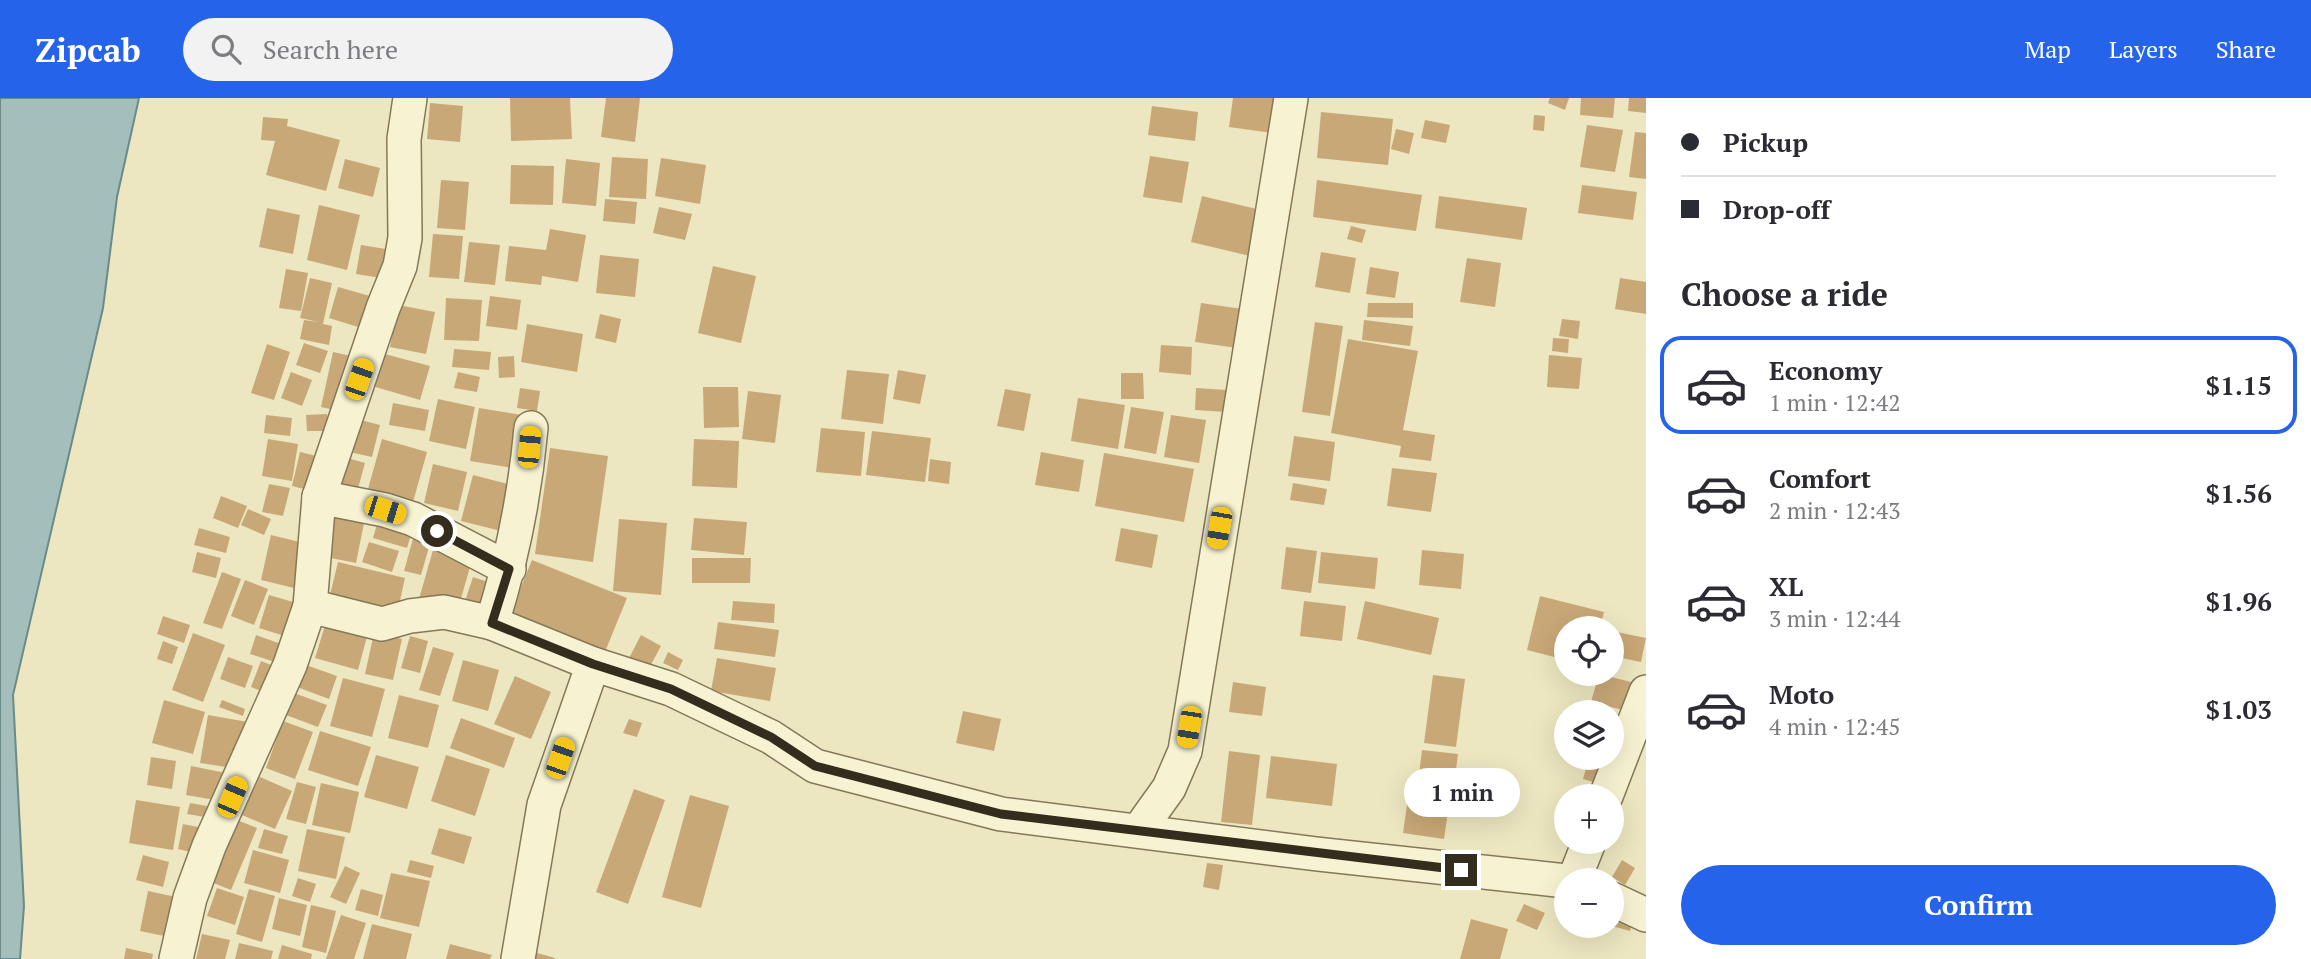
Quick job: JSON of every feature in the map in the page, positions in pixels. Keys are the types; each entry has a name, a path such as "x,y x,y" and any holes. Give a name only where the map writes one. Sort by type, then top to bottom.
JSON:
{"street":[{"path":"176,959 190,898 209,846 290,665 310,606 319,498 400,265 405,238 404,139 410,98"},
{"path":"1139,830 1170,788 1185,751 1291,98"},
{"path":"492,623 509,569 526,486 531,428"},
{"path":"319,498 374,507 413,519 509,569"},
{"path":"310,606 382,624 410,616 444,612 492,623 593,664 671,689 771,737 815,766 1001,814 1330,856 1554,880"},
{"path":"517,959 544,805 593,664"},
{"path":"1611,784 1646,692"},
{"path":"1624,905 1646,915"}],"water":[{"path":"0,98 139,98 117,197 103,308 13,695 24,906 20,959 0,959"}],"building":[{"path":"510,98 570,98 572,139 511,141"},
{"path":"606,98 640,98 635,142 601,137"},
{"path":"1233,98 1284,98 1279,134 1229,127"},
{"path":"1550,98 1569,98 1565,110 1548,103"},
{"path":"1581,98 1615,98 1613,118 1580,115"},
{"path":"1629,98 1646,98 1646,113 1628,111"},
{"path":"430,103 463,106 460,142 427,139"},
{"path":"1152,106 1198,112 1195,141 1148,135"},
{"path":"1321,112 1393,119 1388,165 1317,158"},
{"path":"1534,115 1545,116 1544,131 1533,130"},
{"path":"263,117 288,119 287,126 340,140 326,191 266,175 275,141 261,140"},
{"path":"1425,120 1450,125 1446,143 1421,138"},
{"path":"1587,125 1623,130 1615,172 1580,167"},
{"path":"1396,129 1414,133 1409,154 1391,149"},
{"path":"1635,132 1646,133 1646,179 1629,177"},
{"path":"1150,156 1189,162 1182,203 1143,197"},
{"path":"612,157 648,159 646,199 609,197"},
{"path":"661,158 706,165 700,204 655,196"},
{"path":"345,159 380,168 373,197 338,188"},
{"path":"566,159 600,163 596,206 562,203"},
{"path":"511,165 554,166 553,205 510,204"},
{"path":"441,180 469,182 465,230 437,228"},
{"path":"1317,180 1422,195 1416,231 1313,217"},
{"path":"1582,185 1637,192 1633,220 1578,213"},
{"path":"1202,196 1261,210 1250,256 1191,242"},
{"path":"1439,196 1527,208 1522,240 1435,228"},
{"path":"605,199 637,202 635,224 603,221"},
{"path":"319,205 360,215 347,270 307,260"},
{"path":"659,207 692,214 685,240 653,233"},
{"path":"267,208 300,215 293,254 259,247"},
{"path":"1351,226 1366,230 1362,243 1347,239"},
{"path":"550,229 586,235 578,282 542,276 541,285 505,281 509,246 546,250"},
{"path":"433,234 463,236 459,279 429,277"},
{"path":"469,242 500,245 495,285 464,282"},
{"path":"361,245 392,250 387,279 356,274"},
{"path":"1321,252 1356,258 1350,293 1315,287"},
{"path":"600,255 639,259 635,297 596,293"},
{"path":"1467,258 1501,263 1495,307 1460,302"},
{"path":"713,266 756,276 741,343 698,333"},
{"path":"1370,267 1399,272 1395,298 1366,294"},
{"path":"286,269 308,273 301,311 279,308"},
{"path":"310,278 332,283 323,324 332,326 329,345 300,339 304,320 319,322 300,318"},
{"path":"1620,278 1646,282 1646,314 1615,309"},
{"path":"338,287 377,298 368,330 329,318"},
{"path":"490,296 521,300 517,330 486,326"},
{"path":"446,298 482,300 479,341 444,340"},
{"path":"1201,303 1242,309 1237,348 1195,342"},
{"path":"1368,303 1413,303 1413,318 1367,317"},
{"path":"398,305 435,312 426,354 390,347"},
{"path":"600,314 621,319 616,343 595,338"},
{"path":"1562,319 1580,321 1578,339 1559,336"},
{"path":"1364,320 1413,326 1410,346 1362,340"},
{"path":"1315,322 1343,326 1330,416 1302,412"},
{"path":"527,324 583,334 577,372 521,362"},
{"path":"1553,338 1569,339 1568,353 1552,351"},
{"path":"1348,339 1418,351 1403,430 1435,435 1431,461 1399,457 1401,446 1331,433"},
{"path":"304,343 328,351 320,373 296,365"},
{"path":"267,344 290,352 274,400 251,393"},
{"path":"1161,345 1192,347 1191,375 1159,372"},
{"path":"454,349 491,352 489,370 452,367"},
{"path":"333,352 356,357 344,412 321,407"},
{"path":"381,353 430,366 420,400 372,386"},
{"path":"1549,355 1582,358 1579,389 1547,387"},
{"path":"514,356 515,377 499,378 498,357"},
{"path":"847,370 889,374 883,424 841,419"},
{"path":"898,370 926,375 920,404 893,399"},
{"path":"291,372 312,380 302,406 281,398"},
{"path":"458,372 480,377 477,392 454,388"},
{"path":"1121,373 1143,373 1144,399 1121,399"},
{"path":"703,387 738,387 739,427 704,428"},
{"path":"520,388 540,391 537,411 517,408"},
{"path":"1196,388 1227,390 1226,412 1195,410"},
{"path":"1005,389 1031,394 1024,431 997,426"},
{"path":"748,391 781,395 775,443 742,439"},
{"path":"1078,398 1125,405 1118,449 1071,441"},
{"path":"438,399 475,407 466,449 429,441"},
{"path":"393,403 429,410 425,431 389,425"},
{"path":"1131,407 1164,412 1156,454 1124,448"},
{"path":"479,408 528,416 520,469 470,461"},
{"path":"327,414 327,431 307,431 306,415"},
{"path":"266,415 292,418 290,436 264,433"},
{"path":"1171,415 1206,420 1199,463 1164,457"},
{"path":"353,418 380,425 372,457 345,451"},
{"path":"821,428 865,432 861,476 816,472"},
{"path":"872,431 931,438 925,482 866,475"},
{"path":"1294,436 1335,442 1330,481 1288,476"},
{"path":"268,439 298,444 292,481 262,476"},
{"path":"382,439 427,452 413,502 368,489"},
{"path":"694,439 739,441 737,488 692,486"},
{"path":"550,448 608,456 593,562 535,554"},
{"path":"300,452 325,458 316,492 292,486"},
{"path":"1041,452 1084,460 1079,492 1035,485"},
{"path":"1104,453 1194,469 1184,522 1095,506"},
{"path":"341,456 365,463 357,492 334,485"},
{"path":"930,459 951,462 949,484 928,481"},
{"path":"433,464 467,472 458,511 424,503"},
{"path":"1392,468 1437,473 1431,512 1387,506"},
{"path":"473,475 520,487 509,533 461,521"},
{"path":"1293,483 1327,489 1324,505 1290,500"},
{"path":"269,484 290,488 283,516 262,512"},
{"path":"221,496 247,506 238,528 213,518"},
{"path":"336,503 367,508 356,563 326,557"},
{"path":"248,509 271,519 264,535 241,525"},
{"path":"380,514 414,524 407,548 373,538"},
{"path":"694,518 747,522 744,555 691,550"},
{"path":"619,519 667,523 661,595 613,591"},
{"path":"199,528 230,537 226,553 194,545"},
{"path":"1121,528 1158,535 1152,568 1115,561"},
{"path":"271,535 308,544 298,589 261,580"},
{"path":"414,535 431,540 421,575 404,571"},
{"path":"369,542 399,551 392,572 362,562"},
{"path":"435,543 474,553 458,609 419,599"},
{"path":"1286,547 1317,551 1311,593 1281,589"},
{"path":"1422,550 1464,554 1461,589 1419,585"},
{"path":"197,552 221,558 216,578 192,572"},
{"path":"1321,552 1378,558 1375,589 1318,583"},
{"path":"692,558 751,558 750,583 692,583"},
{"path":"532,560 627,598 600,664 505,626"},
{"path":"338,562 405,578 396,619 328,603"},
{"path":"222,572 241,579 222,629 203,623"},
{"path":"473,577 497,585 488,613 464,604"},
{"path":"245,580 268,589 254,625 231,616"},
{"path":"269,595 300,604 291,638 259,628"},
{"path":"1540,596 1604,612 1603,616 1554,616 1554,657 1527,650"},
{"path":"733,601 775,604 774,623 731,620"},
{"path":"1304,601 1346,606 1342,641 1300,636"},
{"path":"1365,601 1439,618 1431,655 1357,639"},
{"path":"163,616 190,625 184,643 157,634"},
{"path":"326,622 368,633 358,670 315,658"},
{"path":"718,622 779,630 775,657 714,649"},
{"path":"193,633 225,645 203,702 172,690"},
{"path":"374,633 402,639 393,680 365,674"},
{"path":"1624,633 1646,638 1641,662 1624,658"},
{"path":"256,635 281,644 275,662 250,654"},
{"path":"641,635 661,646 647,672 627,662"},
{"path":"410,636 428,641 420,673 401,668"},
{"path":"163,641 178,647 172,664 157,659"},
{"path":"433,647 454,653 440,696 419,690"},
{"path":"668,652 683,660 678,670 663,663"},
{"path":"228,657 253,666 245,688 220,679"},
{"path":"717,658 776,668 770,701 711,691"},
{"path":"463,660 499,670 488,711 452,701"},
{"path":"261,661 281,669 272,695 251,687"},
{"path":"306,665 337,676 329,699 297,687"},
{"path":"1433,675 1465,679 1456,747 1424,743"},
{"path":"515,676 551,692 531,739 494,724"},
{"path":"343,678 385,689 372,737 330,726"},
{"path":"1624,680 1631,682 1624,706 1624,700 1592,700 1596,686 1624,686"},
{"path":"1233,682 1266,687 1262,716 1229,712"},
{"path":"294,693 327,705 318,727 286,715"},
{"path":"399,695 439,705 428,748 388,738"},
{"path":"164,700 205,712 193,754 152,743"},
{"path":"222,700 245,709 243,716 219,707"},
{"path":"963,711 1001,719 994,751 956,743"},
{"path":"208,715 248,722 239,769 200,763"},
{"path":"461,718 515,738 504,768 450,748"},
{"path":"629,719 642,723 637,737 623,733"},
{"path":"283,721 313,732 295,779 266,768"},
{"path":"320,731 371,747 358,786 308,770"},
{"path":"1422,750 1458,754 1454,786 1418,782"},
{"path":"1229,751 1260,755 1252,825 1221,822"},
{"path":"376,755 419,767 407,809 364,797"},
{"path":"446,755 490,769 475,816 431,801"},
{"path":"1271,756 1337,764 1332,806 1266,798"},
{"path":"151,757 176,761 172,789 147,785"},
{"path":"191,766 226,773 221,801 186,795"},
{"path":"1586,770 1601,770 1597,783 1583,779"},
{"path":"260,777 292,791 275,829 242,815"},
{"path":"297,782 316,787 306,824 286,819"},
{"path":"321,783 359,792 350,833 312,825"},
{"path":"634,789 665,800 628,904 596,892"},
{"path":"1409,791 1450,797 1444,839 1403,833"},
{"path":"690,795 729,806 701,908 662,897"},
{"path":"136,800 180,807 173,850 129,843"},
{"path":"190,803 207,806 205,817 187,814"},
{"path":"232,818 257,828 231,890 206,880"},
{"path":"183,824 208,829 203,855 178,849"},
{"path":"439,828 472,837 464,864 431,854"},
{"path":"264,829 288,836 282,854 258,848"},
{"path":"307,829 345,837 336,879 298,871"},
{"path":"253,850 289,860 280,893 244,883"},
{"path":"143,855 169,862 163,887 136,880"},
{"path":"410,860 434,866 431,878 407,872"},
{"path":"1622,860 1635,868 1625,885 1624,868 1617,868"},
{"path":"1207,863 1223,865 1219,890 1203,887"},
{"path":"345,866 360,873 346,904 330,897"},
{"path":"391,873 430,881 419,927 380,918"},
{"path":"298,878 316,884 310,902 292,896"},
{"path":"217,888 244,897 235,925 207,916"},
{"path":"249,889 275,896 262,942 236,934"},
{"path":"361,889 383,895 378,916 355,910"},
{"path":"148,891 176,897 169,937 140,931"},
{"path":"279,898 307,905 300,936 272,929"},
{"path":"1524,904 1545,913 1537,930 1516,921"},
{"path":"311,905 336,911 326,953 302,947"},
{"path":"1624,914 1634,917 1630,931 1624,929"},
{"path":"341,915 366,923 354,959 326,959"},
{"path":"1471,919 1508,929 1500,959 1460,959"},
{"path":"372,924 412,934 406,959 363,959"},
{"path":"202,934 230,940 225,959 196,959"},
{"path":"239,943 273,951 271,959 235,959"},
{"path":"450,944 492,955 490,959 446,959"},
{"path":"282,945 312,954 311,959 278,959"},
{"path":"126,948 153,954 152,959 124,959"},
{"path":"530,951 555,958 555,959 528,959"}],"route":[{"path":"437,531 509,569 492,623 593,664 671,689 771,737 815,766 1001,814 1461,870"}]}
